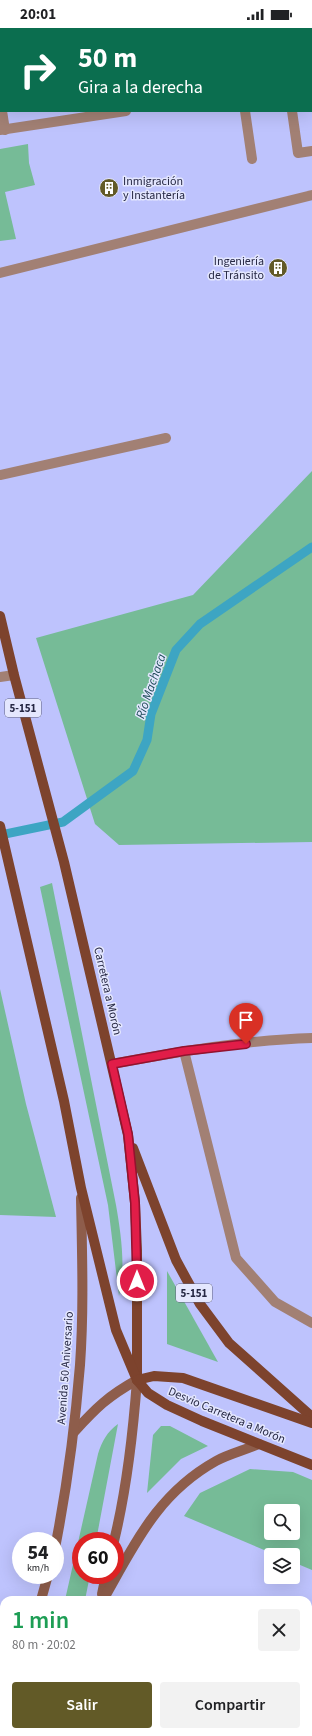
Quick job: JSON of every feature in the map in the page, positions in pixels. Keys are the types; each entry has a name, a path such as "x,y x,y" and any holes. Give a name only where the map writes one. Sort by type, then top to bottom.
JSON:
{"main road":[{"name":"Carretera a Morón","path":"0,616 14,675 49,800 128,1134 135,1203 137,1251 137,1380"},
{"path":"0,826 12,872 64,1101 81,1188"},
{"name":"5-151","path":"128,1134 176,1260 200,1304 229,1343 312,1417"},
{"name":"Desvio Carretera a Morón","path":"81,1188 116,1330 137,1380 148,1393 167,1405 312,1465"},
{"name":"Avenida 50 Aniversario","path":"58,1532 74,1432 80,1363 82,1287 81,1188"},
{"name":"Desvio Carretera a Morón","path":"137,1380 154,1376 184,1378 312,1423"},
{"path":"74,1432 96,1408 112,1394 137,1380"},
{"path":"116,1532 124,1496 137,1380"},
{"path":"104,1596 142,1532 163,1503 186,1481 217,1461 259,1444"},
{"path":"42,1596 45,1584"},
{"path":"103,1596 105,1584"}],"street":[{"path":"2,112 2,130 119,112"},
{"path":"245,112 252,159"},
{"path":"292,112 298,153 312,151"},
{"path":"0,273 312,195"},
{"path":"0,475 166,438"},
{"path":"0,677 14,675"},
{"path":"112,1064 184,1051 312,1038"},
{"path":"184,1051 236,1258 275,1302 312,1323"}],"green space":[{"path":"28,144 29,163 35,185 5,192 16,239 0,241 0,149"},
{"path":"312,471 312,842 119,845 95,824 36,638 193,595"},
{"path":"52,883 118,1216 122,1262 119,1296 108,1205 40,887"},
{"path":"0,989 26,1104 56,1217 0,1215"},
{"path":"167,1271 218,1362 167,1344"},
{"path":"118,1424 98,1532 80,1532 98,1454 105,1437"},
{"path":"161,1426 170,1426 208,1446 181,1459 147,1493 153,1435"},
{"path":"250,1469 293,1472 312,1480 312,1570 300,1565 300,1548 264,1548 264,1550 184,1516 200,1493"},
{"path":"72,1569 72,1584 88,1584 86,1596 66,1596"}],"waterway":[{"name":"Río Machaca","path":"0,835 63,822 133,771 147,740 151,714 176,650 200,624 312,547"}],"place":[{"name":"Inmigración y Instantería","path":"109,188"},
{"name":"Ingeniería de Tránsito","path":"278,268"}],"route":[{"path":"137,1281 135,1203 128,1134 112,1064 184,1051 246,1044"}]}
